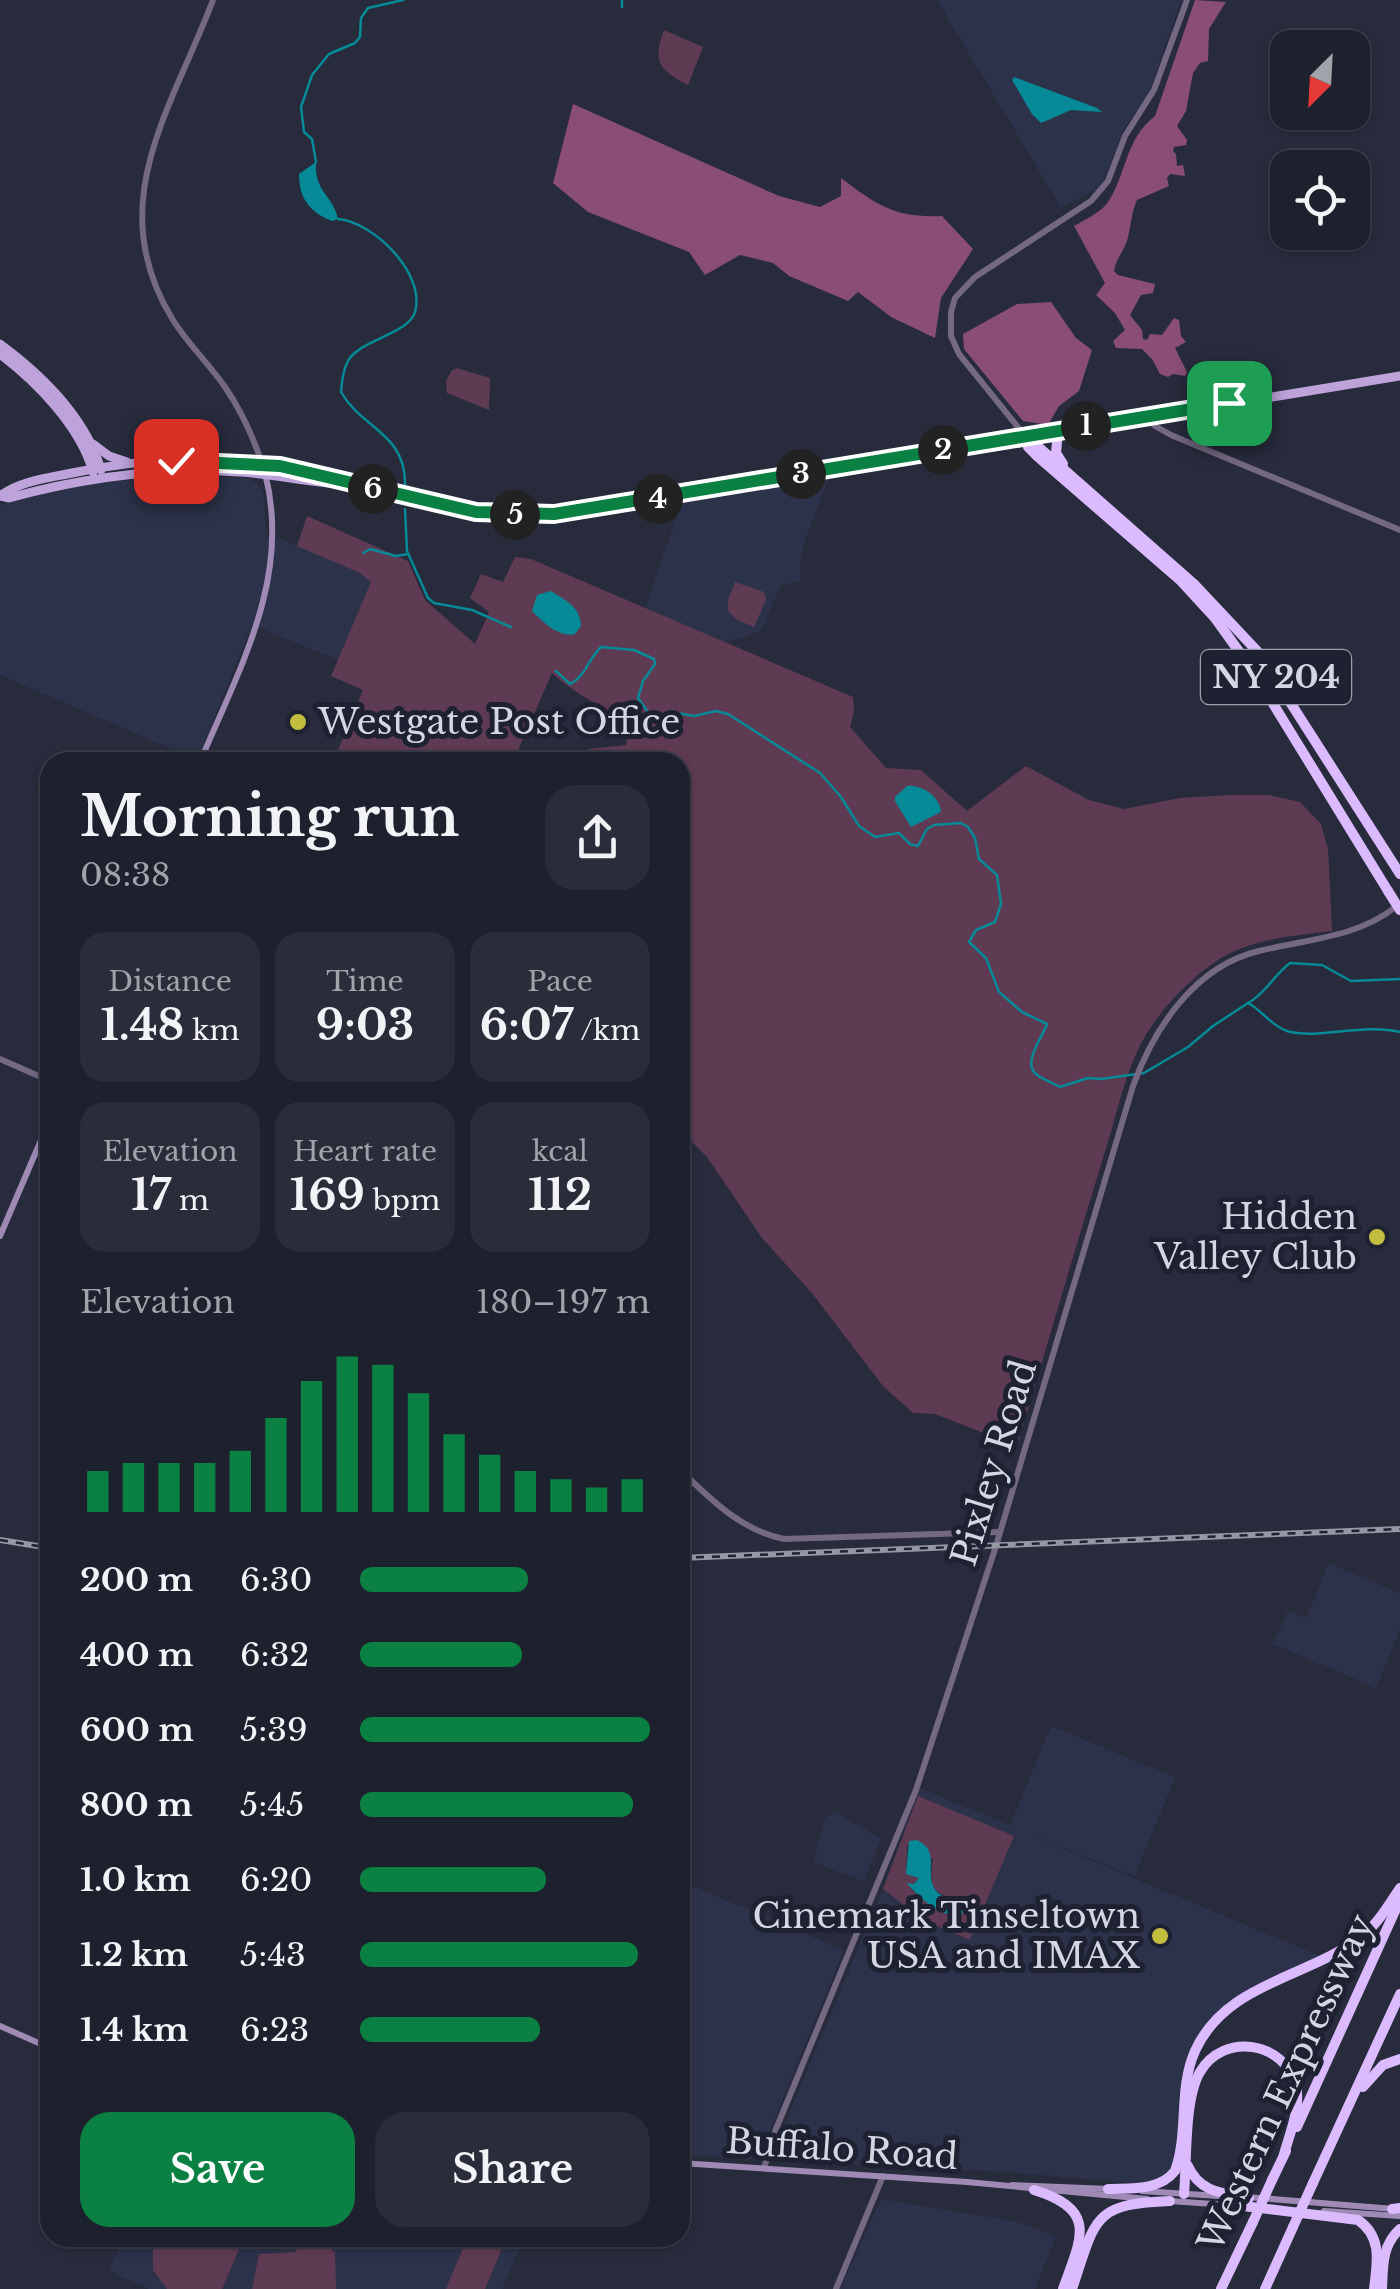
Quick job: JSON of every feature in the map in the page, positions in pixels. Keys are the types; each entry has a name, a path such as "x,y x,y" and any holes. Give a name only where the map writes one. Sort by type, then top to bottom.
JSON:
{"highway":[{"path":"1058,431 1056,453 1080,484"},
{"name":"NY 204","path":"1025,436 1194,584 1258,652 1400,874"},
{"name":"NY 204","path":"1025,436 1028,447 1038,458 1181,581 1215,618 1253,671 1400,906"},
{"path":"1108,2189 1154,2186 1175,2171 1189,2069 1196,2049 1214,2022 1253,1991 1365,1934 1400,1888"},
{"name":"Western Expressway","path":"1221,2289 1400,1900"},
{"name":"Western Expressway","path":"1267,2289 1400,1994"},
{"path":"1184,2194 1192,2097 1198,2074 1210,2059 1236,2046 1271,2053 1290,2071 1297,2102 1284,2154"},
{"path":"1348,2108 1376,2071 1400,2059"},
{"path":"1187,2164 1194,2178 1209,2190 1246,2202 1358,2220 1375,2240 1378,2289"},
{"path":"1034,2190 1066,2202 1078,2221 1077,2248 1062,2289"},
{"path":"1072,2289 1093,2231 1105,2214 1125,2204 1170,2201"},
{"path":"1378,2289 1389,2240 1400,2229"}],"main road":[{"path":"0,344 46,383 88,438 109,456 135,464"},
{"path":"0,354 61,417 98,472"},
{"path":"264,469 98,472 9,498 0,496 12,487 135,464 191,460 322,474 348,484 476,512 554,514 1400,376"},
{"path":"88,438 98,472"},
{"path":"204,752 268,590 274,530 264,469"},
{"path":"0,1236 40,1143"},
{"path":"0,2026 40,2044"},
{"name":"Buffalo Road","path":"690,2164 1184,2194 1246,2202"},
{"name":"Buffalo Road","path":"1001,2185 1170,2201 1398,2211"},
{"path":"1132,2198 1179,2198 1184,2194"}],"street":[{"path":"213,0 147,160 142,191 143,238 166,308 236,404 264,469"},
{"path":"1025,436 959,354 950,328 955,298 975,277 1097,196 1108,181 1125,136 1154,90 1187,0"},
{"path":"1146,416 1171,435 1400,530"},
{"name":"Pixley Road","path":"764,2168 916,1790 1000,1532 1137,1076 1159,1030 1212,973 1258,951 1357,929 1400,906"},
{"path":"0,1060 40,1076"},
{"path":"690,1479 740,1523 784,1540 1000,1532"},
{"path":"836,2289 883,2176"}],"shaded area":[{"path":"937,0 1181,0 1147,99 1124,128 1106,177 1097,189 1061,208"},
{"path":"1195,0 1226,2 1209,29 1208,61 1200,63 1193,73 1186,111 1177,126 1187,140 1186,145 1174,147 1173,151 1185,176 1170,174 1169,186 1137,200 1127,241 1114,271 1155,284 1153,293 1141,295 1130,315 1142,330 1143,339 1147,340 1150,334 1162,335 1174,318 1179,320 1186,342 1175,348 1187,372 1185,376 1168,377 1160,374 1142,349 1116,348 1113,341 1125,330 1115,313 1096,295 1105,283 1074,226 1108,202 1138,135 1155,116"},
{"path":"664,30 703,47 688,85 670,75 661,64 659,50"},
{"path":"573,104 779,196 820,207 841,196 841,178 887,208 911,215 942,216 973,249 941,298 935,338 891,317 858,292 848,301 789,276 773,263 740,255 705,275 689,252 588,212 553,183"},
{"path":"1051,302 1076,338 1092,350 1079,391 1059,406 1048,425 1023,421 964,349 963,334 1017,304"},
{"path":"457,368 490,378 489,410 447,393 446,381"},
{"path":"172,475 247,478 257,483 263,493 267,537 282,539 372,581 338,660 252,625 200,752 178,752 0,675 0,505 82,485"},
{"path":"829,478 805,541 800,581 781,585 761,631 725,643 645,608 681,504"},
{"path":"307,516 408,561 425,600 475,644 489,612 470,598 481,574 503,582 515,557 531,559 853,697 850,727 886,768 921,770 967,811 1026,766 1089,800 1124,809 1180,798 1269,795 1300,802 1321,824 1328,849 1332,931 1256,943 1228,954 1196,977 1169,1004 1139,1047 1122,1092 1017,1446 935,1414 913,1413 883,1386 811,1292 762,1238 707,1157 690,1140 690,752 588,752 626,745 629,732 552,673 517,752 337,752 363,690 331,676 371,582 360,573 297,546"},
{"path":"735,582 764,592 766,600 754,627 728,611"},
{"path":"1329,1563 1400,1593 1400,1630 1376,1688 1273,1644 1288,1611 1306,1618"},
{"path":"1051,1726 1175,1777 1135,1876 1031,1835 1320,1956 1242,1994 1196,2042 1176,2160 1170,2173 1147,2184 779,2157 776,2145 876,1906 920,1788 1010,1825"},
{"path":"918,1796 1014,1836 970,1940 923,1920 883,1889","holes":["907,1845 933,1859 934,1887 965,1907 958,1918 930,1905 910,1888 919,1878 906,1873"]},
{"path":"834,1812 881,1838 864,1882 813,1862 825,1818"},
{"path":"690,1885 844,1950 762,2150 752,2159 690,2156"},
{"path":"881,2199 1019,2222 1056,2237 1035,2289 840,2289"},
{"path":"119,2247 520,2247 502,2289 149,2289 109,2271"},
{"path":"153,2247 240,2247 222,2289 167,2289 153,2270"},
{"path":"298,2247 328,2247 335,2252 336,2289 252,2289 259,2254 295,2252"},
{"path":"463,2247 503,2247 485,2289 446,2289"}],"water":[{"path":"1014,77 1102,112 1071,110 1041,123 1012,80"},
{"path":"316,162 318,180 338,219 332,221 312,209 301,191 299,174"},
{"path":"551,591 578,614 581,626 575,634 557,631 532,611 537,595"},
{"path":"907,786 929,793 941,812 911,827 895,801"},
{"path":"917,1840 929,1850 936,1891 965,1907 961,1916 931,1906 907,1883 914,1884 919,1878 906,1874 909,1841"}],"waterway":[{"path":"316,162 312,139 304,132 301,107 312,75 329,54 355,43 360,37 361,18 368,8 403,0"},
{"path":"622,0 622,7"},
{"path":"338,219 367,229 381,240 394,252 413,282 416,297 411,320 354,354 345,368 341,392 391,442 403,468 405,485"},
{"path":"405,509 407,551 428,598 434,603 472,610 511,627"},
{"path":"363,553 370,549 396,556 408,554"},
{"path":"556,671 570,684 601,647 634,650 654,659 638,698 655,722 663,722 671,712 694,716 716,711 728,714 820,773 859,826 875,837 899,833 918,846 927,829 934,825 961,823 968,827 975,838 979,859 997,875 1001,904 995,922 976,930 969,942 986,958 999,992 1022,1012 1047,1024 1032,1057 1032,1069 1060,1087 1088,1078 1144,1073 1248,1003 1287,1031 1400,1032"},
{"path":"1248,1003 1290,963 1322,965 1351,981 1400,979"}],"railway":[{"path":"690,1558 1400,1529"},
{"path":"0,1540 40,1546"}],"place":[{"name":"Westgate Post Office","path":"298,722"},
{"name":"Hidden Valley Club","path":"1377,1237"},
{"name":"Cinemark Tinseltown USA and IMAX","path":"1160,1936"}],"route":[{"path":"176,461 280,466 476,512 554,514 611,508 1229,403"}]}
